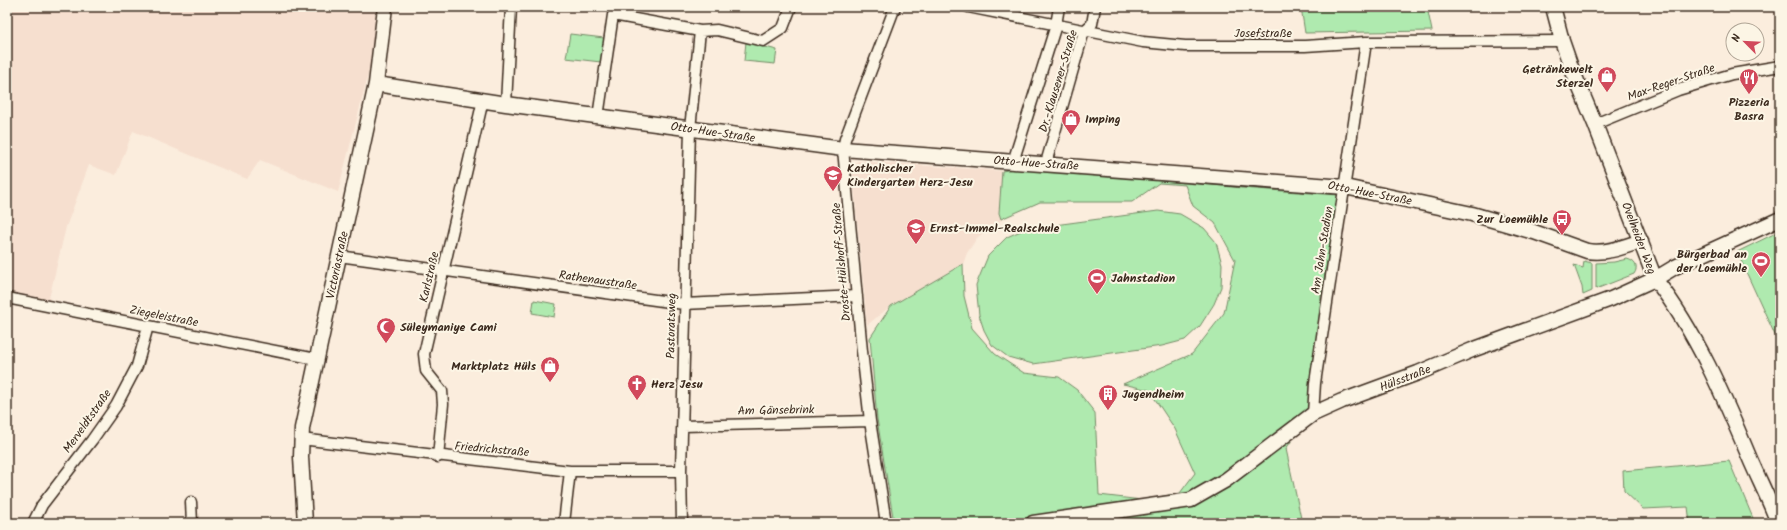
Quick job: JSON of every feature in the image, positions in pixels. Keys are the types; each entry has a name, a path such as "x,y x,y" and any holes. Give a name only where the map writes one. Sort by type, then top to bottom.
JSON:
{"street":[{"name":"Victoriastraße","path":"305,523 301,439 316,359 376,84 385,7"},
{"path":"506,104 512,7"},
{"path":"598,116 613,15 700,31 717,30 763,42 783,28 792,7"},
{"name":"Droste-Hülshoff-Straße","path":"886,523 870,421 856,296 843,149 845,139 895,7"},
{"name":"Josefstraße","path":"968,7 1143,42 1185,46 1305,46 1366,42 1562,41"},
{"name":"Dr.-Klausener-Straße","path":"1013,162 1056,25 1059,7"},
{"name":"Dr.-Klausener-Straße","path":"1046,163 1084,31 1092,24 1095,7"},
{"name":"Ovelheider Weg","path":"1554,7 1562,41 1656,279 1665,291 1707,361 1738,428 1778,523"},
{"name":"Pastoratsweg","path":"682,523 681,471 684,304 690,129 700,31"},
{"name":"Am Jahn-Stadion","path":"1313,414 1315,383 1346,186 1366,42"},
{"name":"Max-Reger-Straße","path":"1595,124 1678,90 1732,74 1780,66"},
{"name":"Otto-Hue-Straße","path":"376,84 506,104 843,149 1013,162 1046,163 1148,173 1346,186 1472,214 1534,232 1587,251 1595,252 1616,250 1641,241"},
{"name":"Karlstraße","path":"438,457 444,404 442,391 426,371 424,354 483,100"},
{"name":"Hülsstraße","path":"1033,523 1191,500 1226,480 1313,414 1342,401 1418,373 1472,350 1611,299 1656,279 1675,267 1780,219"},
{"name":"Rathenaustraße","path":"339,256 444,272 684,304 856,296"},
{"name":"Ziegeleistraße","path":"7,298 316,359"},
{"name":"Merveldtstraße","path":"33,523 42,505 116,406 137,366 148,326"},
{"name":"Am Gänsebrink","path":"682,426 870,421"},
{"name":"Friedrichstraße","path":"301,439 438,457 570,471 681,471"},
{"path":"564,523 570,471"},
{"path":"191,502 192,523"}],"shaded area":[{"path":"7,7 376,7 371,64 338,192 260,160 247,179 133,131 116,175 89,165 66,227 47,307 7,299"},
{"name":"Ernst-Immel-Realschule","path":"858,161 1002,171 999,213 1002,220 977,238 967,253 963,264 891,306 867,325 852,167"}],"green space":[{"path":"1301,7 1427,7 1432,31 1305,33"},
{"path":"570,34 604,38 601,62 566,58"},
{"path":"746,42 777,50 775,64 744,61"},
{"path":"1031,166 1242,188 1339,195 1321,296 1311,411 1286,449 1302,523 1081,523 1079,513 999,523 894,523 877,419 870,338 891,306 963,264 964,296 972,328 995,354 1024,373 1059,377 1077,390 1095,413 1099,495 1142,500 1180,493 1195,473 1175,429 1149,390 1123,384 1192,354 1224,313 1235,260 1215,223 1193,206 1185,185 1159,183 1132,202 1040,202 1001,219 999,213 1002,171"},
{"name":"Jahnstadion","path":"1158,211 1180,214 1204,228 1216,242 1222,264 1221,287 1214,304 1200,326 1185,340 1162,346 1033,364 1008,357 992,345 984,330 979,315 976,285 988,256 1007,237 1025,229"},
{"path":"1780,231 1780,346 1737,252"},
{"path":"1627,259 1632,261 1636,267 1634,274 1596,289 1596,263 1614,262"},
{"path":"1584,261 1592,263 1592,291 1583,295 1582,287 1574,265 1583,268"},
{"path":"534,300 556,304 554,317 532,313"},
{"path":"1729,461 1755,523 1690,523 1688,507 1643,509 1624,491 1623,471"}],"place":[{"name":"Getränkewelt Sterzel","path":"1607,93"},
{"name":"Pizzeria Basra","path":"1749,95"},
{"name":"Imping","path":"1071,136"},
{"name":"Katholischer Kindergarten Herz-Jesu","path":"833,192"},
{"name":"Zur Loemühle","path":"1562,236"},
{"name":"Ernst-Immel-Realschule","path":"916,245"},
{"name":"Bürgerbad an der Loemühle","path":"1761,278"},
{"name":"Jahnstadion","path":"1097,295"},
{"name":"Süleymaniye Cami","path":"386,344"},
{"name":"Marktplatz Hüls","path":"550,383"},
{"name":"Herz Jesu","path":"637,401"},
{"name":"Jugendheim","path":"1108,411"}]}
